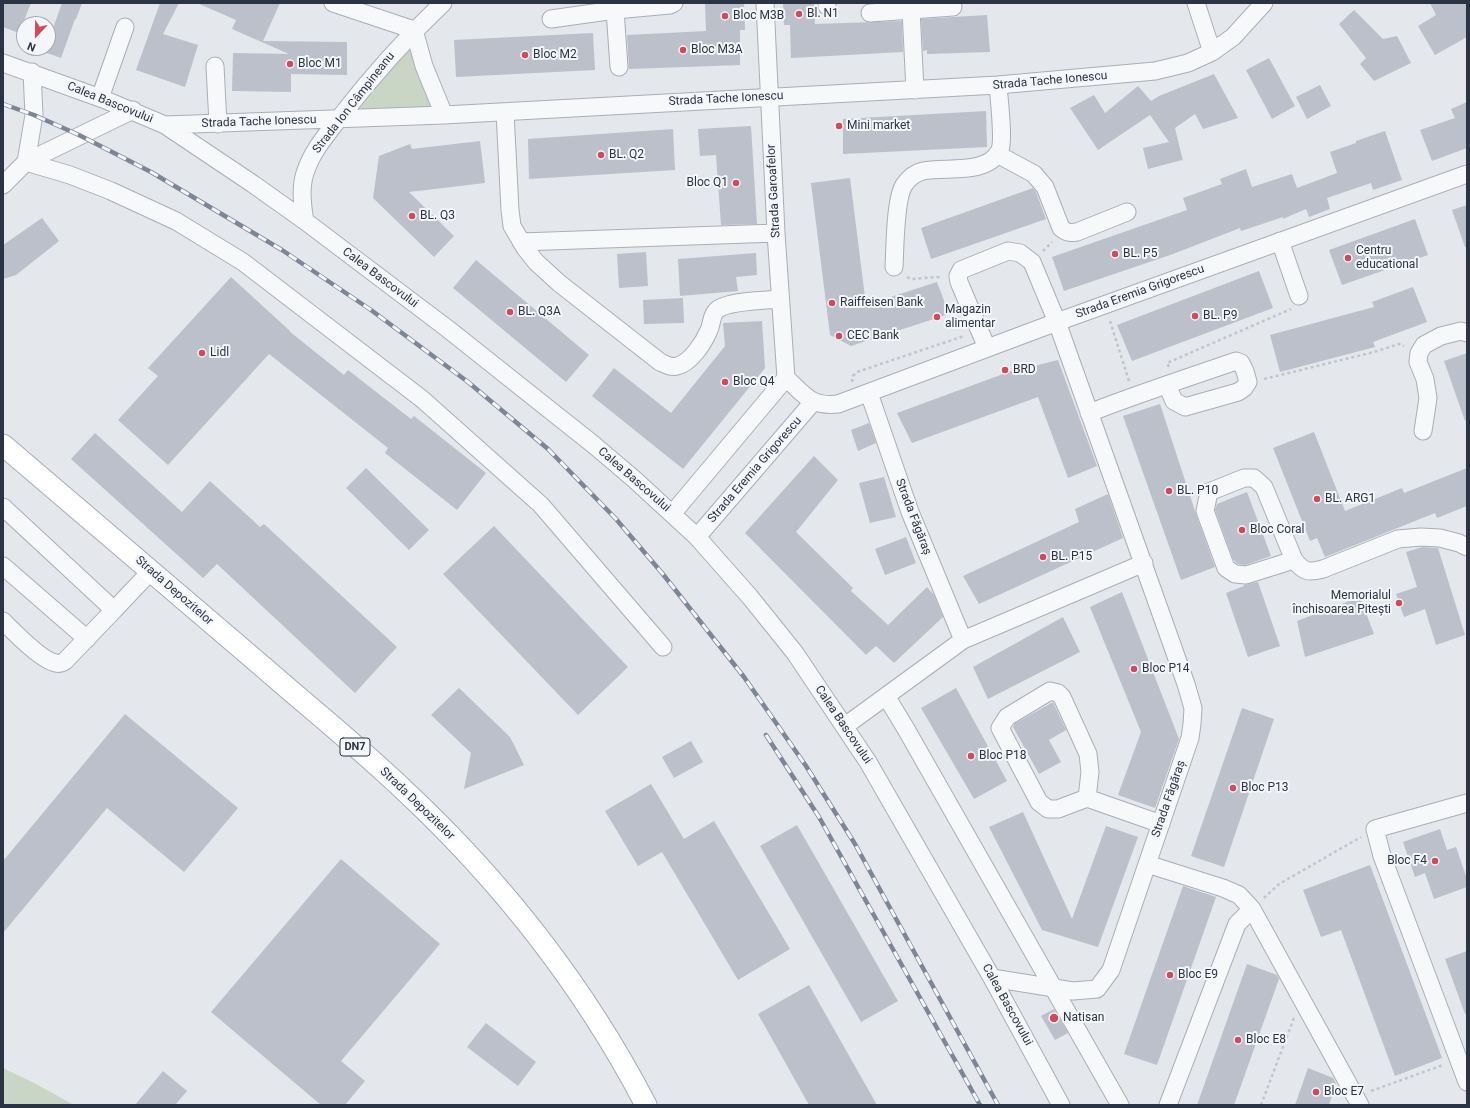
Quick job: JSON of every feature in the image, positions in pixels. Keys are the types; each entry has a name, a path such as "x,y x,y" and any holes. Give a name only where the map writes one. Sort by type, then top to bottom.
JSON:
{"main road":[{"name":"Strada Depozitelor","path":"3,445 405,791 479,866 523,916 582,996 631,1076 646,1105"}],"street":[{"path":"333,3 414,30 424,66 444,115"},
{"name":"Strada Ion Câmpineanu","path":"305,221 302,188 311,158 322,141 368,82 414,30 443,3"},
{"path":"551,19 615,10 670,5 674,3"},
{"name":"Strada Garoafelor","path":"765,3 776,233 786,378"},
{"path":"1196,3 1212,52"},
{"name":"Strada Tache Ionescu","path":"164,124 218,124 505,112 998,85 1155,72 1188,63 1212,52 1233,37 1264,3"},
{"path":"870,13 953,7"},
{"path":"615,10 619,67"},
{"path":"911,10 915,90"},
{"path":"100,98 125,26"},
{"name":"Calea Bascovului","path":"3,63 32,72 133,110 164,124 305,221 448,329 600,450 697,537 750,597 794,653 845,726 868,762 992,978 1061,1105"},
{"path":"215,66 218,124"},
{"path":"26,162 34,115 32,72"},
{"path":"894,267 898,202 903,187 910,177 923,171 963,169 983,164 994,158 1000,149 1001,139 998,85"},
{"path":"3,185 26,162 133,110"},
{"path":"505,112 510,210 512,226 521,242 536,262 559,283 660,362 669,366 677,366 685,363 702,345 710,329 713,316 717,310 744,302 780,299"},
{"path":"997,154 1034,174 1045,186 1061,228 1065,232 1077,232 1127,212"},
{"path":"26,162 70,175 111,191 176,222 243,262 422,399 541,505 663,647"},
{"name":"Strada Eremia Grigorescu","path":"697,537 813,402 827,405 838,404 1057,322 1467,174"},
{"path":"521,242 776,233"},
{"path":"1280,241 1299,296"},
{"path":"987,348 959,282 958,276 961,270 1008,251 1020,253 1032,262"},
{"name":"Strada Făgăraș","path":"992,978 1073,991 1097,988 1111,970 1190,738 1192,724 1192,708 1186,684 1057,322 1032,262"},
{"path":"1423,431 1428,398 1425,379 1418,362 1419,353 1424,345 1441,336 1461,331 1467,333"},
{"path":"1089,413 1236,361 1241,363 1248,382 1244,388 1238,392 1185,407 1174,401 1171,384"},
{"path":"672,514 786,378 813,402"},
{"name":"Strada Făgăraș","path":"862,395 963,640"},
{"path":"1294,560 1246,575 1235,574 1226,568 1205,511 1209,492 1244,478 1254,478 1264,487 1294,560 1301,568 1311,572 1323,570 1398,539 1440,538 1459,543 1467,547"},
{"path":"3,507 114,610"},
{"path":"845,726 963,640 1144,563"},
{"path":"3,566 87,639"},
{"path":"3,621 44,658 60,664 65,662 151,571"},
{"path":"1087,798 1090,772 1088,754 1062,697 1058,693 1050,691 1006,717 1000,728 1040,802 1048,809 1058,809 1087,798 1161,824"},
{"path":"886,696 1120,1105"},
{"path":"1467,803 1375,829 1382,856 1467,1082"},
{"path":"1147,864 1223,888 1239,895 1252,909 1357,1102"},
{"path":"1168,1105 1237,924 1252,909"}],"path":[{"path":"1032,262 1046,247 1065,232"},
{"path":"894,267 911,279 938,277 959,282"},
{"path":"1171,384 1167,363 1291,310 1299,296"},
{"path":"1105,305 1135,396"},
{"path":"862,395 852,380 853,376 857,372 980,331"},
{"path":"1248,382 1374,352 1399,344 1419,353"},
{"path":"1252,909 1279,884 1375,829"},
{"path":"1261,1105 1301,999"},
{"path":"1357,1102 1459,1059"}],"green space":[{"path":"414,30 444,115 339,119"},
{"path":"3,1068 36,1084 74,1105 3,1105"}],"building":[{"path":"3,3 31,3 26,16 16,16 16,32 3,27"},
{"path":"62,3 82,3 61,58 55,56 56,20"},
{"path":"160,3 179,3 163,34 198,45 185,87 136,70"},
{"name":"Bloc M1","path":"197,3 280,3 263,41 347,42 347,75 291,74 291,92 232,91 233,53 289,54 232,29 236,20"},
{"name":"Bloc M3A","path":"705,3 744,3 745,30 740,30 740,65 629,69 627,35 706,31"},
{"path":"783,3 814,3 815,24 902,21 903,52 791,58 790,25 784,25"},
{"path":"1430,3 1467,3 1467,37 1435,55 1418,26 1436,15"},
{"path":"1354,10 1383,39 1397,36 1411,63 1374,81 1360,64 1366,58 1339,24"},
{"path":"987,15 990,52 927,54 927,50 923,51 921,19"},
{"name":"Bloc M2","path":"593,33 595,70 456,77 454,40"},
{"path":"1269,58 1295,106 1272,119 1246,70"},
{"path":"1214,74 1238,118 1203,129 1195,114 1175,128 1183,161 1148,169 1143,148 1169,142 1150,115 1098,150 1070,108 1094,95 1105,113 1138,86 1151,101 1159,96"},
{"path":"1320,85 1331,106 1307,119 1296,97"},
{"path":"1467,102 1467,148 1432,161 1420,130 1455,118 1451,109"},
{"path":"986,111 987,147 843,154 843,119"},
{"name":"Bloc Q1","path":"751,126 757,224 721,225 716,155 700,156 698,129"},
{"name":"BL. Q2","path":"673,129 675,170 529,179 528,139"},
{"path":"1385,131 1402,180 1373,190 1371,183 1327,198 1330,209 1309,217 1306,209 1283,219 1283,217 1241,231 1240,228 1173,254 1064,291 1052,257 1187,210 1183,198 1222,184 1220,179 1246,169 1252,187 1292,174 1297,188 1337,173 1330,152"},
{"name":"BL. Q3","path":"480,141 485,183 409,192 454,236 434,257 373,198 379,156 410,144 412,149"},
{"path":"850,178 866,305 937,282 949,314 851,346 830,335 811,183"},
{"path":"1033,188 1036,192 1046,219 931,259 921,228"},
{"path":"1467,205 1467,247 1465,247 1452,210"},
{"path":"42,218 59,241 16,275 3,279 3,245"},
{"path":"1415,219 1428,255 1342,285 1329,250"},
{"path":"646,252 648,286 619,288 617,254"},
{"path":"756,253 757,275 736,277 738,291 680,296 678,259"},
{"name":"BL. Q3A","path":"476,260 589,355 566,382 453,288"},
{"name":"BL. P9","path":"1259,271 1273,308 1132,361 1117,325"},
{"path":"231,277 289,331 344,375 348,370 411,419 414,416 486,473 457,510 385,453 388,448 269,354 168,465 118,420 158,376 148,368"},
{"path":"1413,287 1427,322 1373,342 1375,347 1280,372 1270,335 1374,307 1372,302"},
{"path":"683,298 684,323 644,324 643,300"},
{"name":"Bloc Q4","path":"762,321 765,368 683,469 592,396 614,368 671,413 725,346 723,323"},
{"path":"1467,353 1467,420 1465,421 1444,361"},
{"path":"1058,360 1097,466 1068,478 1038,397 912,443 897,413 1025,366 1026,368"},
{"name":"BL. P10","path":"1160,404 1215,567 1181,580 1123,416"},
{"path":"869,423 876,443 858,451 851,430"},
{"name":"BL. ARG1","path":"1314,432 1345,511 1402,488 1404,493 1467,468 1467,506 1437,518 1435,513 1325,557 1317,538 1310,541 1273,448"},
{"path":"95,433 182,512 210,481 260,527 264,524 397,647 355,693 217,564 203,578 71,459"},
{"path":"814,456 838,480 796,532 853,588 851,591 888,625 927,587 934,595 943,617 894,663 876,646 866,655 745,533"},
{"path":"366,468 429,530 409,550 346,488"},
{"path":"884,477 896,517 870,523 859,483"},
{"name":"Bloc Coral","path":"1247,492 1271,556 1245,565 1238,564 1233,559 1215,510 1217,504"},
{"name":"BL. P15","path":"1108,494 1123,538 979,604 963,576 1079,522 1075,509"},
{"path":"494,526 628,667 578,715 443,574"},
{"path":"906,537 916,563 885,575 875,549"},
{"path":"1422,547 1438,548 1465,635 1436,645 1425,609 1404,617 1396,594 1417,587 1406,552"},
{"path":"1258,582 1280,646 1248,657 1226,593 1244,586 1243,585"},
{"name":"Bloc P14","path":"1122,592 1179,739 1155,808 1118,795 1141,732 1090,607"},
{"path":"1360,597 1374,634 1305,657 1297,621"},
{"path":"1063,617 1080,652 988,699 973,667"},
{"path":"459,688 510,737 524,765 464,789 471,753 431,715"},
{"name":"Bloc P18","path":"956,688 1007,781 974,799 921,708"},
{"path":"1053,702 1066,730 1049,740 1061,762 1039,774 1013,727 1014,724"},
{"name":"Bloc P13","path":"1242,708 1274,719 1224,867 1191,856"},
{"path":"125,714 238,808 184,872 107,808 3,933 3,861"},
{"path":"691,741 703,762 674,778 662,757"},
{"path":"651,784 684,839 714,821 790,949 738,980 662,852 638,866 605,811"},
{"path":"1023,812 1072,919 1106,826 1138,837 1098,947 1042,930 989,827"},
{"path":"797,825 898,1001 861,1022 760,846"},
{"name":"Bloc F4","path":"1440,829 1447,850 1456,847 1467,879 1467,887 1434,899 1425,873 1415,877 1403,842"},
{"path":"341,859 440,944 341,1061 365,1081 345,1105 321,1105 211,1012"},
{"path":"1370,865 1442,1058 1395,1076 1341,930 1321,937 1303,890"},
{"name":"Bloc E9","path":"1183,886 1216,897 1157,1065 1124,1054"},
{"path":"1467,951 1467,1014 1465,1014 1445,959"},
{"name":"Bloc E8","path":"1247,964 1277,975 1279,979 1234,1105 1197,1105"},
{"path":"809,985 877,1105 809,1105 758,1014"},
{"path":"1054,1009 1068,1033 1055,1040 1041,1016"},
{"path":"486,1023 536,1062 518,1086 467,1047"},
{"name":"Bloc E7","path":"1308,1068 1333,1078 1336,1083 1329,1105 1295,1105"},
{"path":"163,1071 187,1091 175,1105 135,1105"}],"railway":[{"path":"3,104 34,115 79,135 151,172 282,250 371,310 468,382 548,449 616,519 662,573 744,677 806,766 855,844 998,1105"},
{"path":"766,735 819,817 980,1105"}],"place":[{"name":"Bl. N1","path":"799,14"},
{"name":"Bloc M3B","path":"725,16"},
{"name":"Bloc M3A","path":"683,50"},
{"name":"Bloc M2","path":"525,55"},
{"name":"Bloc M1","path":"290,64"},
{"name":"Mini market","path":"839,126"},
{"name":"BL. Q2","path":"601,155"},
{"name":"Bloc Q1","path":"736,183"},
{"name":"BL. Q3","path":"412,216"},
{"name":"BL. P5","path":"1115,254"},
{"name":"Centru educational","path":"1348,258"},
{"name":"Raiffeisen Bank","path":"832,303"},
{"name":"BL. Q3A","path":"510,312"},
{"name":"BL. P9","path":"1195,316"},
{"name":"Magazin alimentar","path":"937,317"},
{"name":"CEC Bank","path":"839,336"},
{"name":"Lidl","path":"202,353"},
{"name":"BRD","path":"1005,370"},
{"name":"Bloc Q4","path":"725,382"},
{"name":"BL. P10","path":"1169,491"},
{"name":"BL. ARG1","path":"1317,499"},
{"name":"Bloc Coral","path":"1242,530"},
{"name":"BL. P15","path":"1043,557"},
{"name":"Memorialul închisoarea Pitești","path":"1399,603"},
{"name":"Bloc P14","path":"1134,669"},
{"name":"Bloc P18","path":"971,756"},
{"name":"Bloc P13","path":"1233,788"},
{"name":"Bloc F4","path":"1435,861"},
{"name":"Bloc E9","path":"1170,975"},
{"name":"Natisan","path":"1054,1018"},
{"name":"Bloc E8","path":"1238,1040"},
{"name":"Bloc E7","path":"1316,1092"}]}
